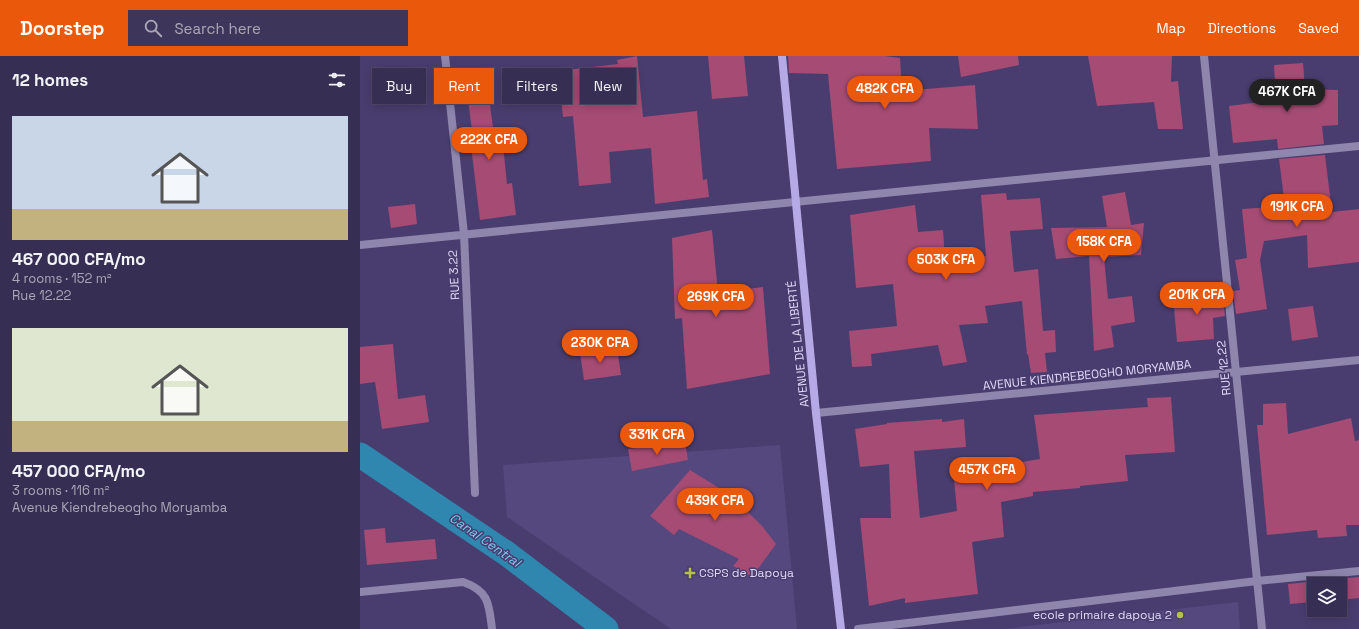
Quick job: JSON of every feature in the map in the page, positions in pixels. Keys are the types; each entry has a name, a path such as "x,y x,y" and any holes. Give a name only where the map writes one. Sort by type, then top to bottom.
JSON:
{"main road":[{"name":"AVENUE DE LA LIBERTÉ","path":"782,56 816,413 841,629"}],"street":[{"name":"RUE 3.22","path":"445,56 464,234 475,493"},
{"name":"RUE 12.22","path":"1204,56 1262,629"},
{"path":"360,245 1359,146"},
{"name":"AVENUE KIENDREBEOGHO MORYAMBA","path":"816,413 1359,360"},
{"path":"858,629 1257,581 1359,571"},
{"path":"360,592 463,582 474,586 484,594 490,606 492,629"}],"shaded area":[{"name":"CSPS de Dapoya","path":"780,445 797,629 671,629 507,517 503,465"},
{"name":"ecole primaire dapoya 2","path":"1238,602 1240,629 1004,629"}],"building":[{"path":"637,56 643,117 697,111 703,180 707,179 709,197 655,204 651,148 609,152 611,183 579,186 573,116 563,117 562,104 572,104 572,69 580,68 580,104 636,104 636,68 584,68 618,64 617,60"},
{"path":"708,56 744,56 748,96 712,99"},
{"path":"788,56 885,56 900,58 902,91 975,85 978,129 929,128 931,161 837,169 828,74 789,73"},
{"path":"958,56 1018,56 1019,65 961,77"},
{"path":"1088,56 1172,56 1171,82 1178,81 1183,129 1158,129 1154,102 1097,106"},
{"path":"1303,63 1305,89 1338,90 1338,125 1322,126 1324,144 1278,149 1277,139 1233,143 1229,106 1276,100 1274,65"},
{"path":"469,104 490,104 494,136 502,135 507,184 512,183 516,215 480,220 470,138 473,138"},
{"path":"1325,155 1332,212 1359,209 1359,262 1308,268 1307,235 1264,241 1260,260 1267,309 1236,314 1233,291 1240,290 1235,260 1247,258 1242,209 1285,206 1279,159"},
{"path":"1125,192 1131,225 1144,223 1141,255 1104,257 1108,299 1132,296 1135,322 1111,326 1114,347 1094,351 1089,256 1056,259 1051,228 1107,227 1102,196"},
{"path":"1006,193 1007,200 1040,198 1043,229 1010,231 1014,272 1038,269 1043,331 1055,330 1056,352 1045,353 1047,372 1031,373 1028,354 1027,355 1022,301 985,306 988,323 959,325 967,362 943,366 938,345 871,354 872,366 852,367 849,331 897,326 893,284 856,288 850,215 915,205 918,232 943,230 945,259 986,256 981,195"},
{"path":"415,204 417,224 391,228 388,207"},
{"path":"712,230 718,293 763,287 770,374 687,389 682,318 675,319 672,238"},
{"path":"1222,292 1225,316 1213,318 1214,339 1177,342 1173,296"},
{"path":"1313,306 1318,337 1292,341 1288,309"},
{"path":"393,344 398,399 425,395 429,422 382,429 375,382 360,384 360,347"},
{"path":"617,348 621,375 584,380 580,353"},
{"path":"1171,397 1175,452 1125,455 1128,481 1080,486 1080,488 1033,492 1033,496 1001,502 1004,537 972,542 978,594 905,603 905,598 869,606 860,518 891,518 889,464 860,467 855,429 887,423 942,419 942,422 964,419 966,447 914,451 920,518 957,511 953,468 974,467 974,470 1040,459 1034,415 1148,407 1147,398"},
{"path":"1286,403 1288,434 1351,418 1355,441 1359,440 1359,525 1346,525 1347,536 1318,538 1317,530 1267,535 1257,425 1263,425 1263,404"},
{"path":"685,442 688,460 632,471 628,449"},
{"path":"690,470 732,496 762,526 776,544 752,577 733,566 739,559 679,529 674,535 650,516"},
{"path":"385,528 386,543 435,539 437,559 367,565 364,530"},
{"path":"1359,577 1359,598 1347,599 1347,578"},
{"path":"1307,582 1307,603 1290,604 1288,584"}],"waterway":[{"name":"Canal Central","path":"360,455 506,553 606,629"}],"place":[{"name":"CSPS de Dapoya","path":"690,573"},
{"name":"ecole primaire dapoya 2","path":"1180,615"}]}
